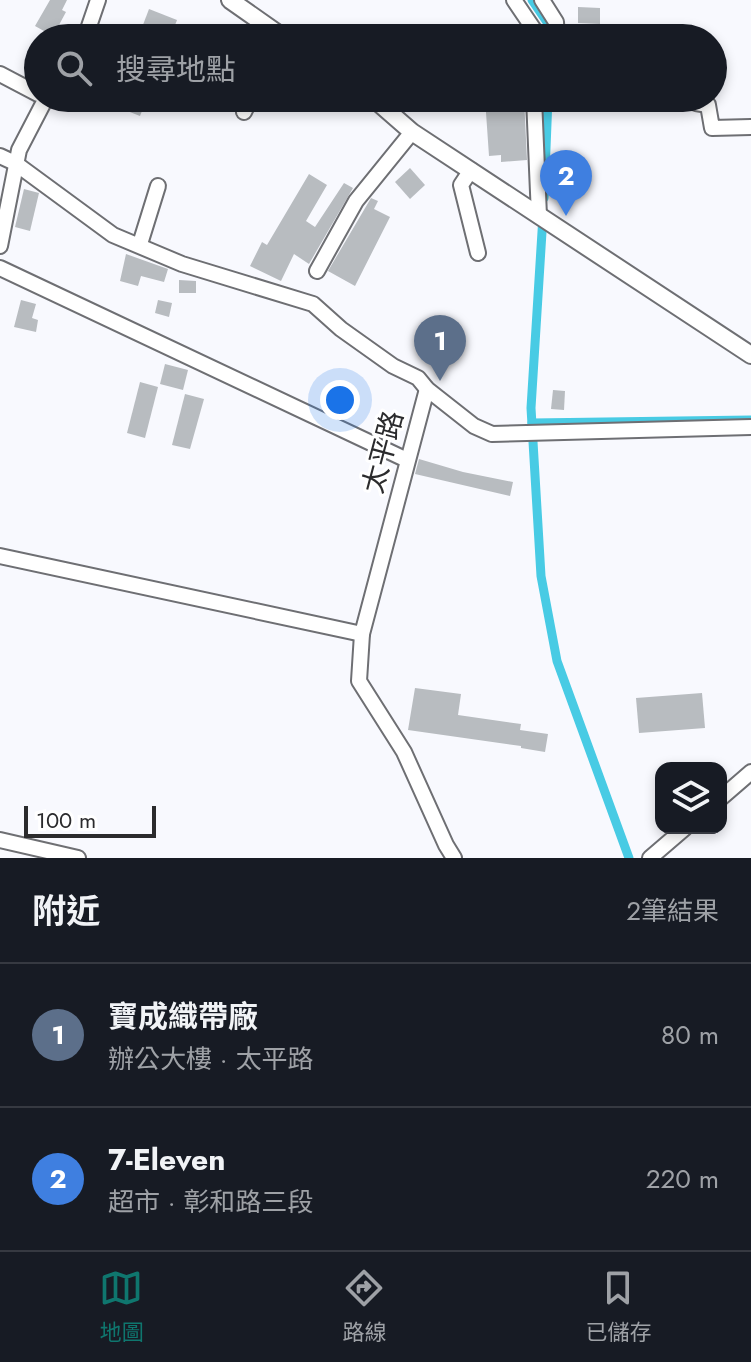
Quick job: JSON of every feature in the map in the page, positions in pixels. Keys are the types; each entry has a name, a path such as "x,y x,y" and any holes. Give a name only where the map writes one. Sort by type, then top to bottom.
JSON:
{"main road":[{"path":"230,0 264,24"},
{"path":"389,112 412,132 749,351"}],"street":[{"path":"90,24 98,0"},
{"path":"514,0 530,24"},
{"path":"542,0 556,24"},
{"path":"0,74 24,87"},
{"path":"0,246 15,163 39,112"},
{"path":"535,112 539,216"},
{"path":"709,112 712,128 751,127"},
{"path":"317,271 356,201 412,132"},
{"name":"太平路","path":"0,156 15,163 113,235 182,264 313,304 341,329 393,366 418,378 427,389 362,634 359,681 404,752 454,858"},
{"path":"471,170 461,185 478,253"},
{"path":"140,244 158,186"},
{"path":"0,268 407,460"},
{"path":"427,389 474,426 492,434 751,427"},
{"path":"0,556 362,634"},
{"path":"727,793 751,772"},
{"path":"650,858 678,834"},
{"path":"0,840 78,858"}],"building":[{"path":"50,0 67,0 62,10 66,12 60,24 36,24"},
{"path":"578,7 600,8 600,24 578,23"},
{"path":"149,9 177,20 175,24 143,24"},
{"path":"486,112 525,112 527,160 501,162 501,155 489,156"},
{"path":"410,168 425,185 410,199 395,182"},
{"path":"309,174 327,185 306,221 315,227 344,183 353,188 309,264 294,254 281,281 250,266 262,242 267,245"},
{"path":"24,189 39,193 30,231 15,227"},
{"path":"371,198 378,201 374,209 390,217 355,286 328,271"},
{"path":"126,254 168,269 164,282 141,276 138,286 120,281"},
{"path":"179,280 196,281 196,293 179,293"},
{"path":"21,300 36,304 32,318 38,320 36,332 14,327"},
{"path":"158,300 172,303 169,317 155,313"},
{"path":"165,364 188,370 183,390 160,384"},
{"path":"140,382 158,387 145,438 127,433"},
{"path":"553,390 565,391 564,410 551,409"},
{"path":"185,394 204,399 190,449 172,445"},
{"path":"419,459 513,482 510,496 415,474"},
{"path":"415,688 461,694 458,715 521,724 520,730 548,734 545,752 408,730"},
{"path":"702,693 705,728 639,733 636,698"}],"waterway":[{"path":"532,0 548,24"},
{"path":"544,198 547,112"},
{"path":"543,216 531,408 541,576 557,661 629,858"},
{"path":"532,423 751,420"}],"place":[{"name":"7-Eleven","path":"566,216"},
{"name":"寶成織帶廠","path":"440,381"}]}
